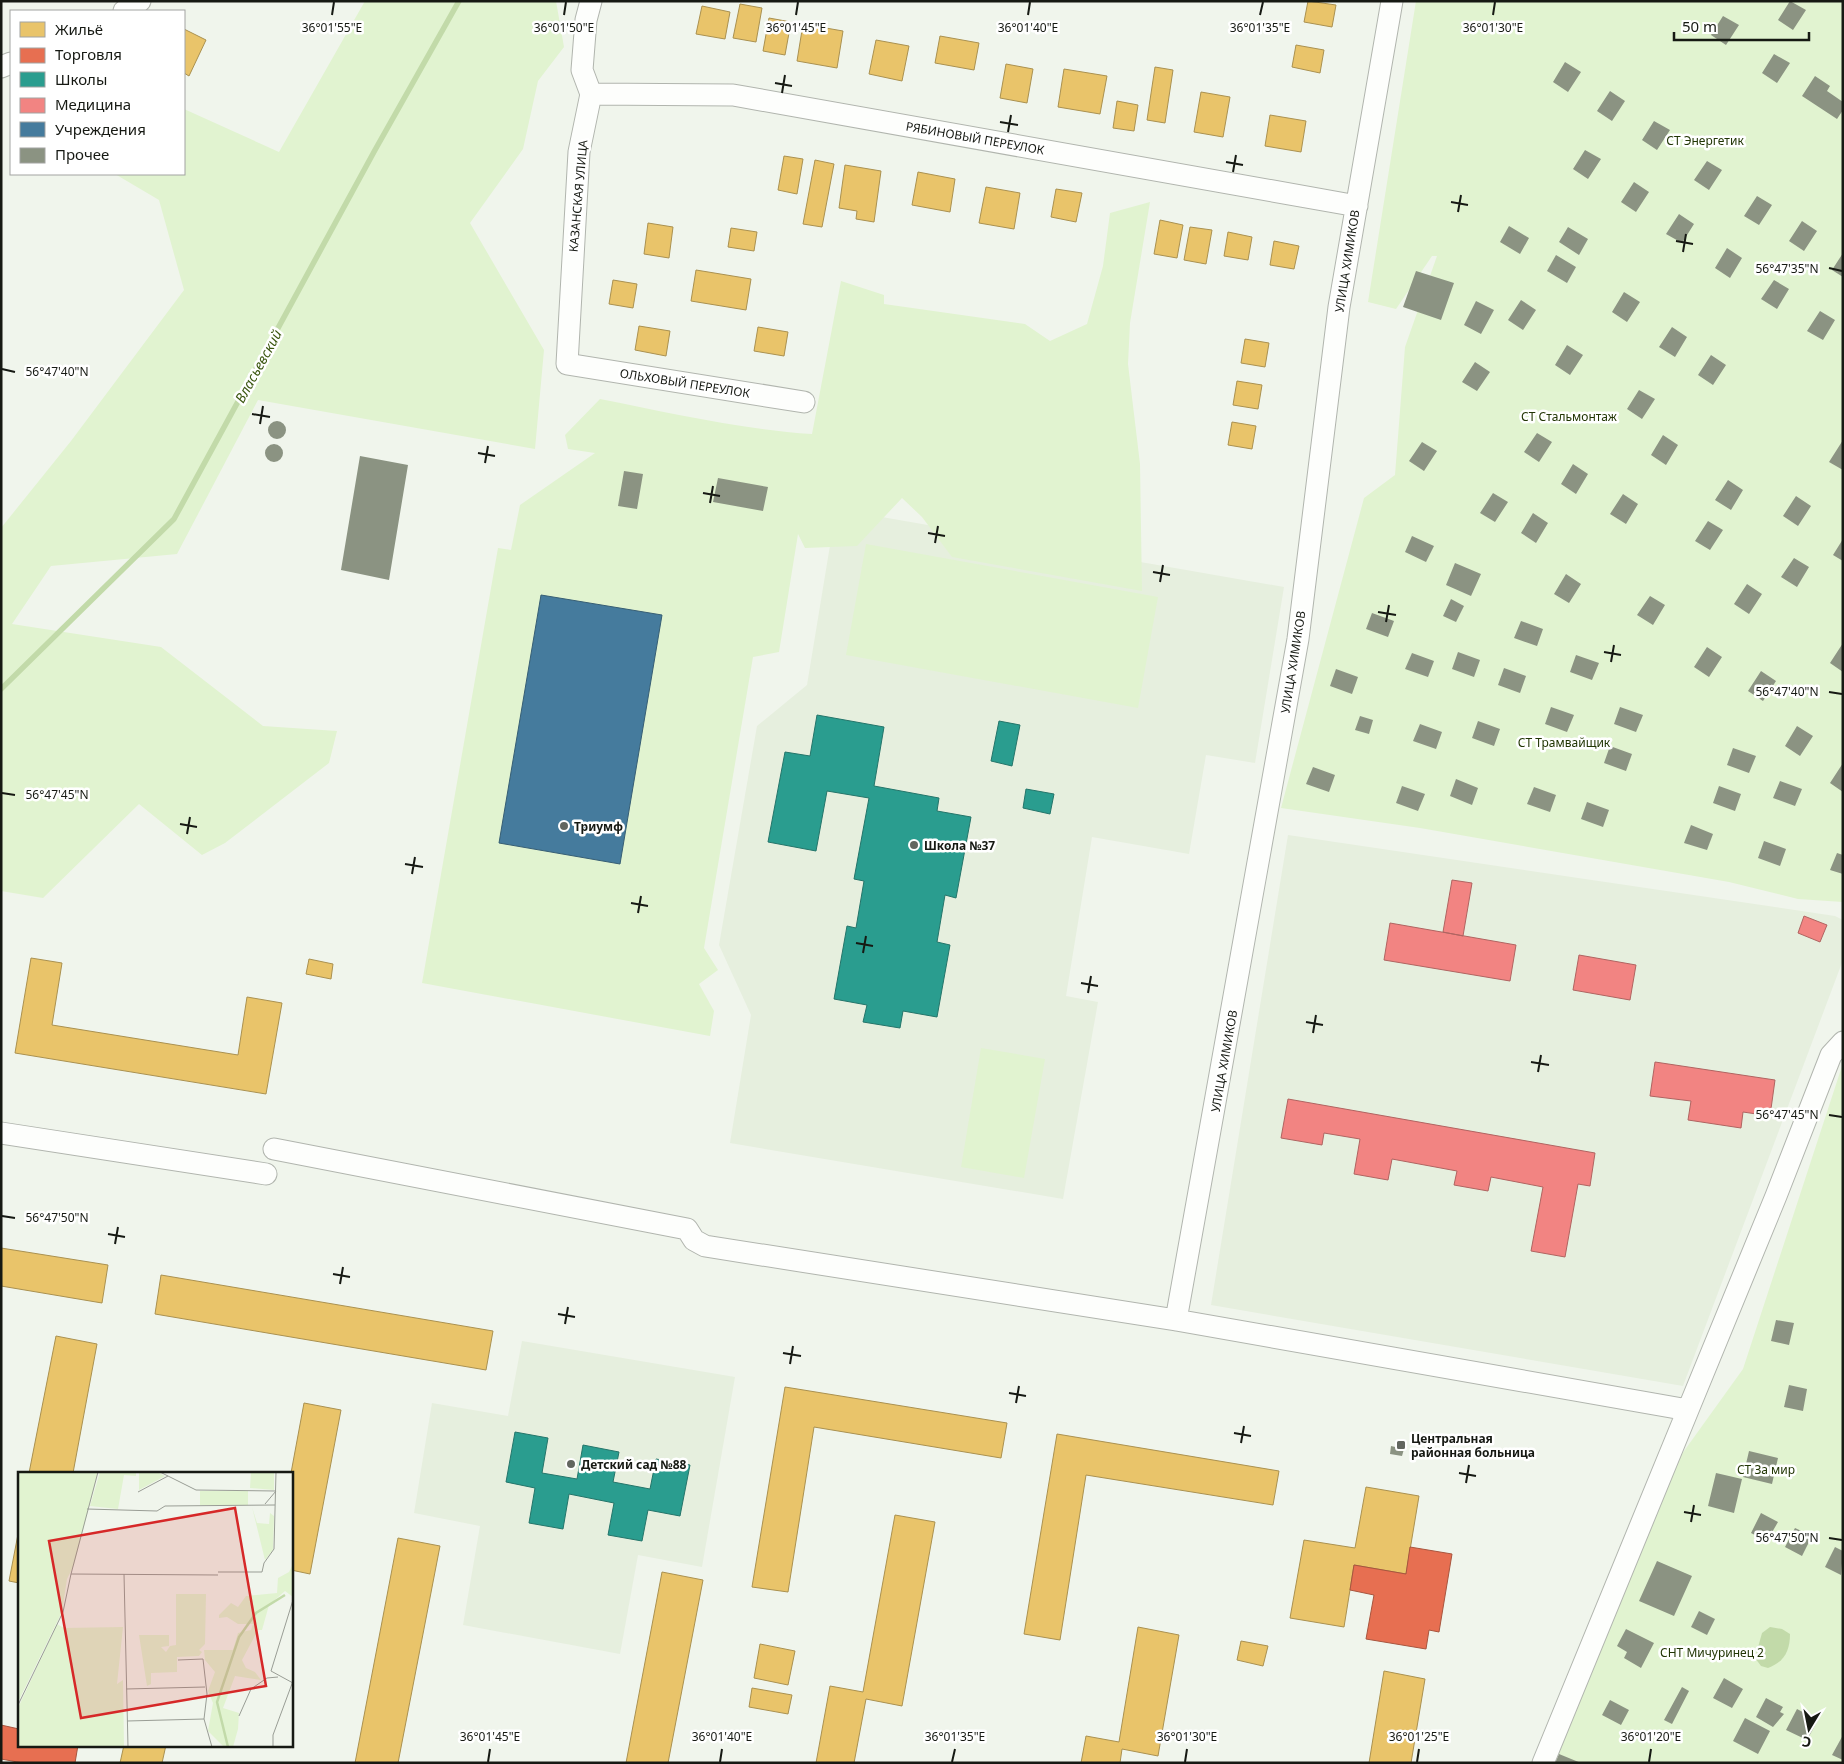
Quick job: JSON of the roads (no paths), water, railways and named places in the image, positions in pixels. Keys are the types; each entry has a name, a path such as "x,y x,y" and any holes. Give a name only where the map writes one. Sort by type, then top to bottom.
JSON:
{"street":[{"path":"126,10 140,1"},
{"path":"591,1 586,20 582,70 591,94"},
{"name":"УЛИЦА ХИМИКОВ","path":"1176,1320 1298,639 1339,307 1392,1"},
{"name":"РЯБИНОВЫЙ ПЕРЕУЛОК","path":"591,94 733,95 1356,206"},
{"name":"КАЗАНСКАЯ УЛИЦА","path":"567,364 579,152 591,94"},
{"name":"ОЛЬХОВЫЙ ПЕРЕУЛОК","path":"567,364 804,402"},
{"path":"1544,1763 1776,1196 1831,1055 1843,1042"},
{"path":"1,1133 266,1174"},
{"path":"274,1149 687,1229 694,1240 705,1246 1176,1320 1688,1410"}],"waterway":[{"name":"Власьевский","path":"1,689 174,519 375,150 459,1"}],"place":[{"name":"Триумф","path":"564,826"},
{"name":"Школа №37","path":"914,845"},
{"name":"Центральная районная больница","path":"1401,1445"},
{"name":"Детский сад №88","path":"571,1464"}],"park label":[{"name":"СТ Энергетик","path":"1705,140"},
{"name":"СТ Стальмонтаж","path":"1569,416"},
{"name":"СТ Трамвайщик","path":"1564,742"},
{"name":"СТ За мир","path":"1766,1469"},
{"name":"СНТ Мичуринец 2","path":"1712,1652"}]}
